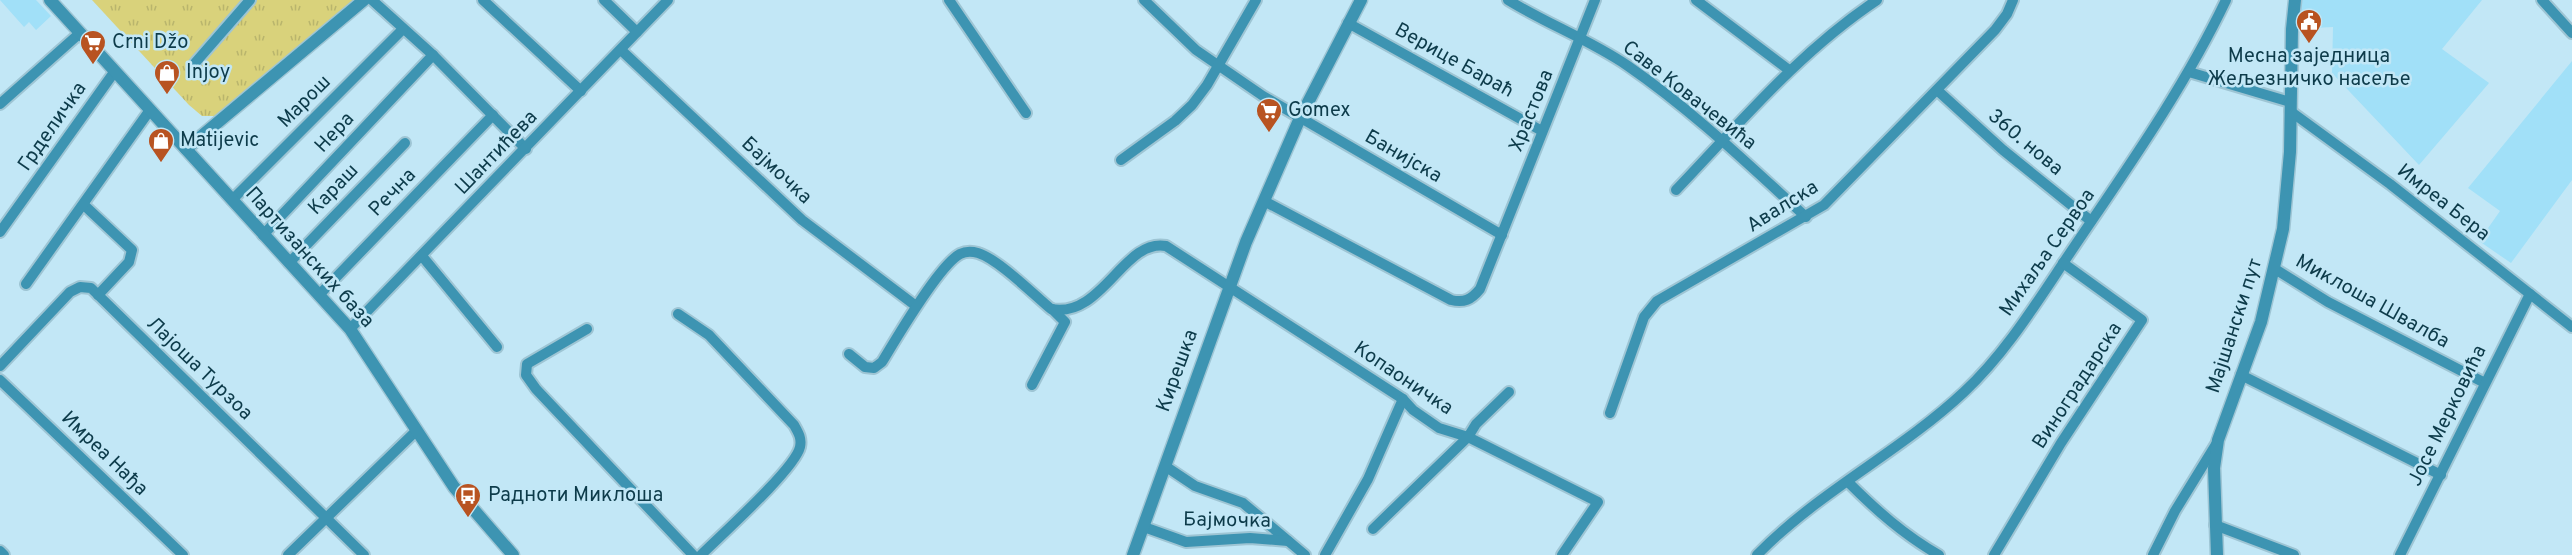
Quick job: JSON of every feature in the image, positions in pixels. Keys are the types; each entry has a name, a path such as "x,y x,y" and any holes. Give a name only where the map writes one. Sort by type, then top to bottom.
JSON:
{"street":[{"name":"Партизанских база","path":"50,0 350,329 454,487 513,555"},
{"path":"195,63 250,0"},
{"path":"186,149 364,0"},
{"path":"372,0 434,56 526,149"},
{"path":"483,0 581,91"},
{"path":"604,0 638,32"},
{"name":"Шантићева","path":"350,329 668,0"},
{"path":"949,0 1026,113"},
{"name":"Банијска","path":"1144,0 1196,50 1217,65 1300,118 1502,235"},
{"path":"1121,160 1175,121 1192,105 1256,0"},
{"name":"Кирешка","path":"1133,555 1229,286 1300,118 1361,0"},
{"name":"Саве Ковачевића","path":"1508,0 1581,38 1648,80 1806,217"},
{"name":"Храстова","path":"1502,235 1595,0"},
{"path":"1696,0 1789,70"},
{"path":"1676,190 1789,70 1855,15 1877,0"},
{"name":"Авалска","path":"1610,413 1644,317 1657,301 1824,205 1995,30 2007,14 2013,0"},
{"name":"Михаља Сервоа","path":"1757,555 1965,391 2012,336 2189,72 2226,0"},
{"name":"Мајшански пут","path":"2217,555 2214,468 2218,440 2261,322 2275,269 2287,189 2295,0"},
{"path":"2542,0 2572,33"},
{"name":"Верице Бараћ","path":"1348,23 1542,131"},
{"name":"Марош","path":"232,200 403,29"},
{"path":"0,104 80,33"},
{"name":"Бајмочка","path":"621,50 802,220 916,306"},
{"name":"Нера","path":"264,235 434,56"},
{"name":"Грделичка","path":"0,232 114,71"},
{"name":"Имреа Бера","path":"2189,72 2290,106 2572,327"},
{"name":"360. нова","path":"1937,90 2003,150 2091,221"},
{"path":"26,284 150,110"},
{"name":"Речна","path":"319,295 493,115"},
{"name":"Караш","path":"289,263 405,143"},
{"path":"1264,201 1451,300 1462,302 1473,298 1480,290 1502,235"},
{"path":"0,366 70,292 80,287 91,288 98,295 129,262 132,250 84,205"},
{"path":"1032,385 1073,310 1082,305 1142,251 1157,244 1166,246 1229,286"},
{"path":"849,354 865,366 874,368 882,362 916,306 958,255 969,251 987,256 1065,322"},
{"path":"422,256 498,347"},
{"name":"Виноградарска","path":"1994,555 2049,462 2142,320 2063,263"},
{"name":"Миклоша Швалба","path":"2275,269 2320,298 2483,382"},
{"name":"Копаоничка","path":"1229,286 1403,399 1413,410 1439,428 1468,437 1598,502 1562,555"},
{"name":"Јосе Мерковића","path":"2400,555 2441,475 2483,382 2530,294"},
{"name":"Лајоша Турзоа","path":"98,295 364,555"},
{"path":"1051,309 1073,310"},
{"path":"678,314 709,335 794,425 801,436 800,448 788,467 701,555"},
{"path":"586,329 527,364 526,375 536,389 693,555"},
{"path":"2241,375 2441,475"},
{"name":"Имреа Нађа","path":"0,380 183,555"},
{"path":"1373,529 1468,437 1476,424 1509,392"},
{"path":"1325,555 1368,479 1403,399"},
{"path":"288,555 416,431"},
{"path":"2153,555 2175,511 2218,440"},
{"path":"1165,466 1195,486 1243,503 1288,541"},
{"path":"1848,482 1889,522 1913,540 1939,555"},
{"path":"2215,525 2294,555"},
{"name":"Бајмочка","path":"1144,527 1186,542 1250,538 1288,541 1305,555"},
{"path":"0,551 4,555"}],"shaded area":[{"path":"0,0 36,0 51,16 36,30 29,22 24,27"},
{"path":"2298,0 2482,0 2442,49 2489,83 2419,165 2332,73 2333,27 2295,29"},
{"path":"2572,61 2572,180 2511,263 2479,241 2500,211 2468,188"}],"green space":[{"path":"92,0 360,0 220,116 202,116 189,105"}],"place":[{"name":"Месна заједница Жељезничко насеље","path":"2309,45"},
{"name":"Crni Džo","path":"93,66"},
{"name":"Injoy","path":"167,96"},
{"name":"Gomex","path":"1269,134"},
{"name":"Matijevic","path":"161,164"},
{"name":"Радноти Миклоша","path":"468,519"}]}
